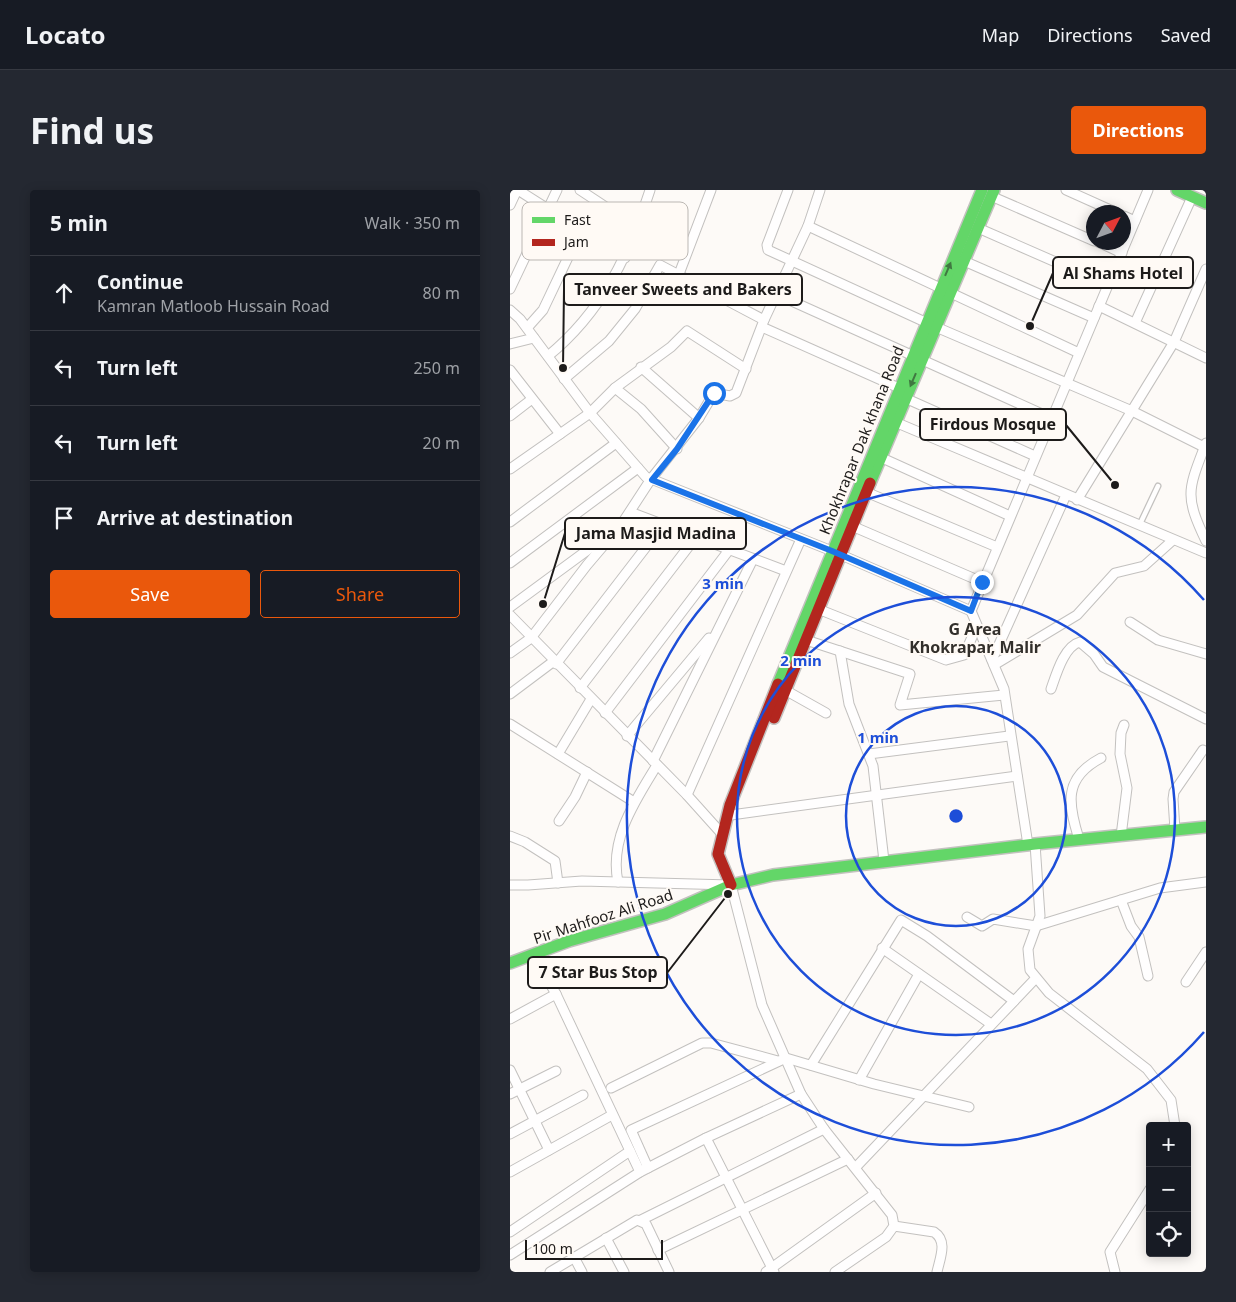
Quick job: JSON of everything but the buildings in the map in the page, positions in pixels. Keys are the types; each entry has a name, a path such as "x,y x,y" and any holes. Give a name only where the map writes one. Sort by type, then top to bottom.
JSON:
{"street":[{"path":"510,205 517,190 537,202"},
{"path":"552,202 557,190"},
{"path":"580,190 598,202"},
{"path":"646,202 650,190"},
{"path":"688,251 712,190"},
{"path":"788,190 766,247 792,262 931,325 1132,411 1206,446 1190,485 1192,512 1206,542"},
{"path":"510,653 531,638 609,539 677,449 714,393 734,396 763,323 808,226 820,190"},
{"path":"1066,190 1099,205"},
{"path":"971,611 1025,478 1148,190"},
{"path":"1177,190 1206,203"},
{"path":"984,192 1086,237"},
{"name":"Khokhrapar Dak khana Road","path":"945,289 964,261 978,228 984,192"},
{"name":"Khokhrapar Dak khana Road","path":"722,834 806,640 836,553 852,526 905,398 917,358 984,192"},
{"path":"1135,323 1192,196"},
{"path":"1131,220 1135,222"},
{"path":"808,226 1079,352"},
{"path":"978,228 1108,285"},
{"path":"1115,250 1122,253"},
{"path":"510,289 524,260"},
{"path":"527,328 543,310 567,260"},
{"path":"548,356 562,345 588,314 608,288 624,260"},
{"path":"679,274 684,260"},
{"path":"964,261 1094,318"},
{"path":"564,378 609,342 635,309 660,265 763,323 899,388"},
{"path":"1077,500 1174,342 1206,269"},
{"path":"776,294 1051,418"},
{"path":"1099,306 1206,358"},
{"path":"510,310 527,328 590,413 638,468 652,480 836,553 971,611 1004,695 1009,736 1031,844 1040,916 1028,949 1030,970 1049,993 1147,1069 1171,1100 1174,1122"},
{"path":"510,469 590,413 614,388 670,347 687,331 746,369"},
{"path":"510,344 534,338"},
{"name":"Khokhrapar Dak khana Road","path":"722,834 730,805 836,553 899,388 917,358"},
{"path":"641,367 699,418"},
{"path":"510,370 513,383 532,399 560,434"},
{"path":"614,388 641,409 677,449"},
{"path":"905,398 1035,456"},
{"path":"510,416 532,399"},
{"path":"895,422 1206,553"},
{"path":"510,522 616,443"},
{"path":"880,457 1010,516"},
{"path":"510,563 638,468"},
{"path":"866,492 997,547"},
{"path":"993,663 1066,495"},
{"path":"630,512 786,571"},
{"path":"510,694 555,662 663,525"},
{"path":"852,526 982,582"},
{"path":"580,688 696,537"},
{"path":"510,607 589,549 609,539"},
{"path":"687,795 801,539"},
{"path":"993,663 1077,615 1115,573 1144,566 1173,540"},
{"path":"605,713 729,550"},
{"path":"618,882 614,864 618,842 634,802 655,763 718,626 753,559"},
{"path":"818,609 946,660 964,655 978,626"},
{"path":"510,615 687,795 722,834 718,854 732,885 762,1005 782,1059 801,1094 824,1129 856,1167 892,1215 894,1226 886,1237 835,1272"},
{"path":"1130,622 1158,640 1206,654"},
{"path":"627,736 718,626"},
{"path":"806,640 910,674 900,705 1004,695"},
{"path":"1051,689 1063,660 1075,644 1080,642 1094,654 1103,667 1206,719"},
{"path":"840,651 849,704 873,766 884,861"},
{"path":"785,690 826,713"},
{"path":"558,754 591,699"},
{"path":"510,724 634,802"},
{"path":"1121,836 1127,788 1120,754 1121,733 1124,725"},
{"path":"869,754 1009,736"},
{"path":"1175,830 1174,792 1203,750"},
{"path":"1079,839 1070,813 1071,792 1082,771 1101,758"},
{"path":"559,821 575,796 586,772"},
{"path":"731,815 1017,776"},
{"name":"Pir Mahfooz Ali Road","path":"510,963 569,941 666,914 732,885 773,875 1031,844 1206,827"},
{"path":"510,836 525,842 555,861 558,883"},
{"path":"510,885 618,882 732,885"},
{"path":"967,917 982,926 993,919 1036,926 1160,888 1206,882"},
{"path":"1121,900 1131,926 1139,937 1148,976"},
{"path":"810,1065 898,921 903,920 1014,1001"},
{"path":"882,948 991,1024"},
{"path":"1186,982 1202,955 1206,952"},
{"path":"534,955 556,994 630,1151 644,1170"},
{"path":"859,1080 919,974"},
{"path":"856,1167 1036,978"},
{"path":"510,1019 556,994"},
{"path":"612,1088 702,1043 711,1043 810,1065 859,1080 969,1107"},
{"path":"644,1170 631,1130 782,1059"},
{"path":"510,1070 549,1150"},
{"path":"510,1094 556,1071"},
{"path":"510,1134 583,1094"},
{"path":"510,1255 644,1170 706,1138 801,1094"},
{"path":"510,1172 612,1115"},
{"path":"550,1272 633,1221 641,1220 824,1129"},
{"path":"706,1138 770,1271 876,1193"},
{"path":"510,1232 630,1151"},
{"path":"658,1250 848,1158"},
{"path":"1114,1272 1110,1252 1146,1195"},
{"path":"641,1220 646,1224 669,1272"},
{"path":"894,1226 934,1232 938,1235 943,1244 937,1272"},
{"path":"606,1238 624,1272"},
{"path":"574,1257 582,1272"}],"lane":[{"path":"1139,526 1158,486"}],"traffic: fast":[{"path":"778,684 982,190"},
{"path":"870,483 994,190"},
{"path":"1177,190 1206,203"},
{"path":"510,963 569,941 665,914 731,885 773,875 1035,844 1206,827"}],"traffic: jam":[{"path":"774,718 870,483"},
{"path":"731,885 718,854 730,805 778,684"}],"place":[{"name":"Al Shams Hotel","path":"1030,326"},
{"name":"Tanveer Sweets and Bakers","path":"563,368"},
{"name":"Firdous Mosque","path":"1115,485"},
{"name":"Jama Masjid Madina","path":"543,604"},
{"name":"7 Star Bus Stop","path":"728,894"}],"district":[{"name":"G Area Khokrapar, Malir","path":"975,638"}],"route":[{"path":"714,393 677,449 652,480 832,551 971,611 982,582"}]}
